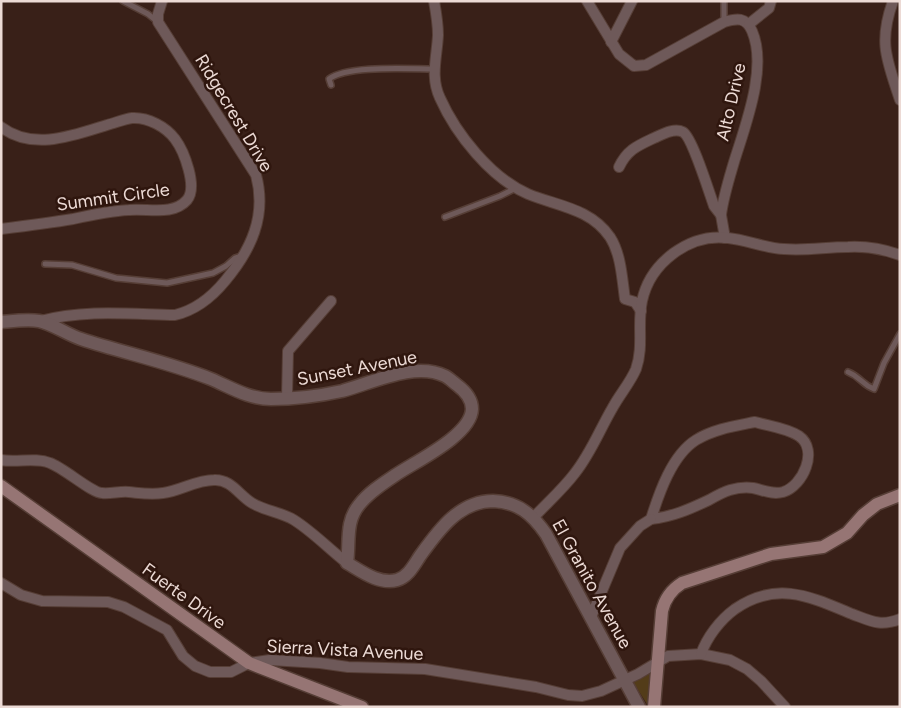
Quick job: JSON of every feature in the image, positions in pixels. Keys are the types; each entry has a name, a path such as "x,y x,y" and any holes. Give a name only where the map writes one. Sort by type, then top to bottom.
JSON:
{"main road":[{"name":"Fuerte Drive","path":"1,486 249,663 362,707"},
{"path":"654,707 662,611 669,594 678,586 742,562 771,554 823,547 847,533 863,515 877,504 900,495"}],"street":[{"path":"158,22 162,1"},
{"path":"434,1 438,36 434,69 436,86 439,97 449,116 475,155 508,183 527,194 575,209 599,224 617,250 626,299 635,302 641,311"},
{"path":"587,1 619,54 634,66 646,65 724,22 734,19 749,24 769,8 772,1"},
{"path":"611,42 632,1"},
{"path":"893,1 886,20 885,49 900,100"},
{"name":"Ridgecrest Drive","path":"40,321 60,316 91,313 175,315 188,312 200,306 218,290 244,256 255,232 259,212 260,187 256,175 158,22"},
{"name":"Alto Drive","path":"725,238 721,215 756,82 758,47 749,24"},
{"name":"Summit Circle","path":"1,127 11,134 20,137 56,140 122,120 134,118 145,120 170,132 184,157 192,184 191,194 187,200 177,207 163,210 111,212 1,229"},
{"name":"Alto Drive","path":"619,167 625,155 633,148 665,133 676,130 684,132 692,142 714,206 721,215"},
{"path":"534,517 576,472 611,410 631,380 641,348 641,311 648,284 656,270 680,249 696,242 713,238 725,238 782,250 859,247 900,254"},
{"path":"287,398 288,352 331,301"},
{"name":"Sunset Avenue","path":"1,322 40,321 79,338 152,358 211,379 239,392 261,398 311,397 342,391 405,372 421,371 445,376 469,396 472,407 471,418 457,434 423,458 394,475 359,505 352,517 348,530 347,563"},
{"path":"591,617 620,548 640,526 651,519 683,512 728,490 752,488 767,493 781,493 788,490 802,478 806,470 807,453 803,442 800,437 755,422 728,427 701,437 683,452 670,470 651,519"},
{"name":"El Granito Avenue","path":"1,460 41,460 50,462 73,475 96,492 102,493 162,494 205,480 222,480 231,485 246,499 299,523 347,563 374,578 383,580 398,580 409,572 447,521 465,508 482,502 499,501 514,505 534,517 546,534 639,707"},
{"name":"Sierra Vista Avenue","path":"1,583 21,595 42,601 108,602 124,607 167,630 183,656 202,670 224,673 237,670 249,663 270,660 348,667 425,669 536,687 575,696 595,694 668,656 701,654 730,660 747,669 761,681 784,707"},
{"path":"701,654 706,641 727,615 746,601 758,597 788,593 798,594 875,623 886,624 900,619"}],"lane":[{"path":"123,1 148,14 158,22"},
{"path":"724,1 724,22"},
{"path":"331,85 329,79 334,75 363,70 434,69"},
{"path":"445,217 500,196 516,187"},
{"path":"45,264 72,266 116,278 167,283 213,273 226,266 239,255 244,256"},
{"path":"848,372 858,376 863,385 874,388 884,363 900,334"}],"shaded area":[{"path":"651,668 648,704 647,704 631,679"}]}
